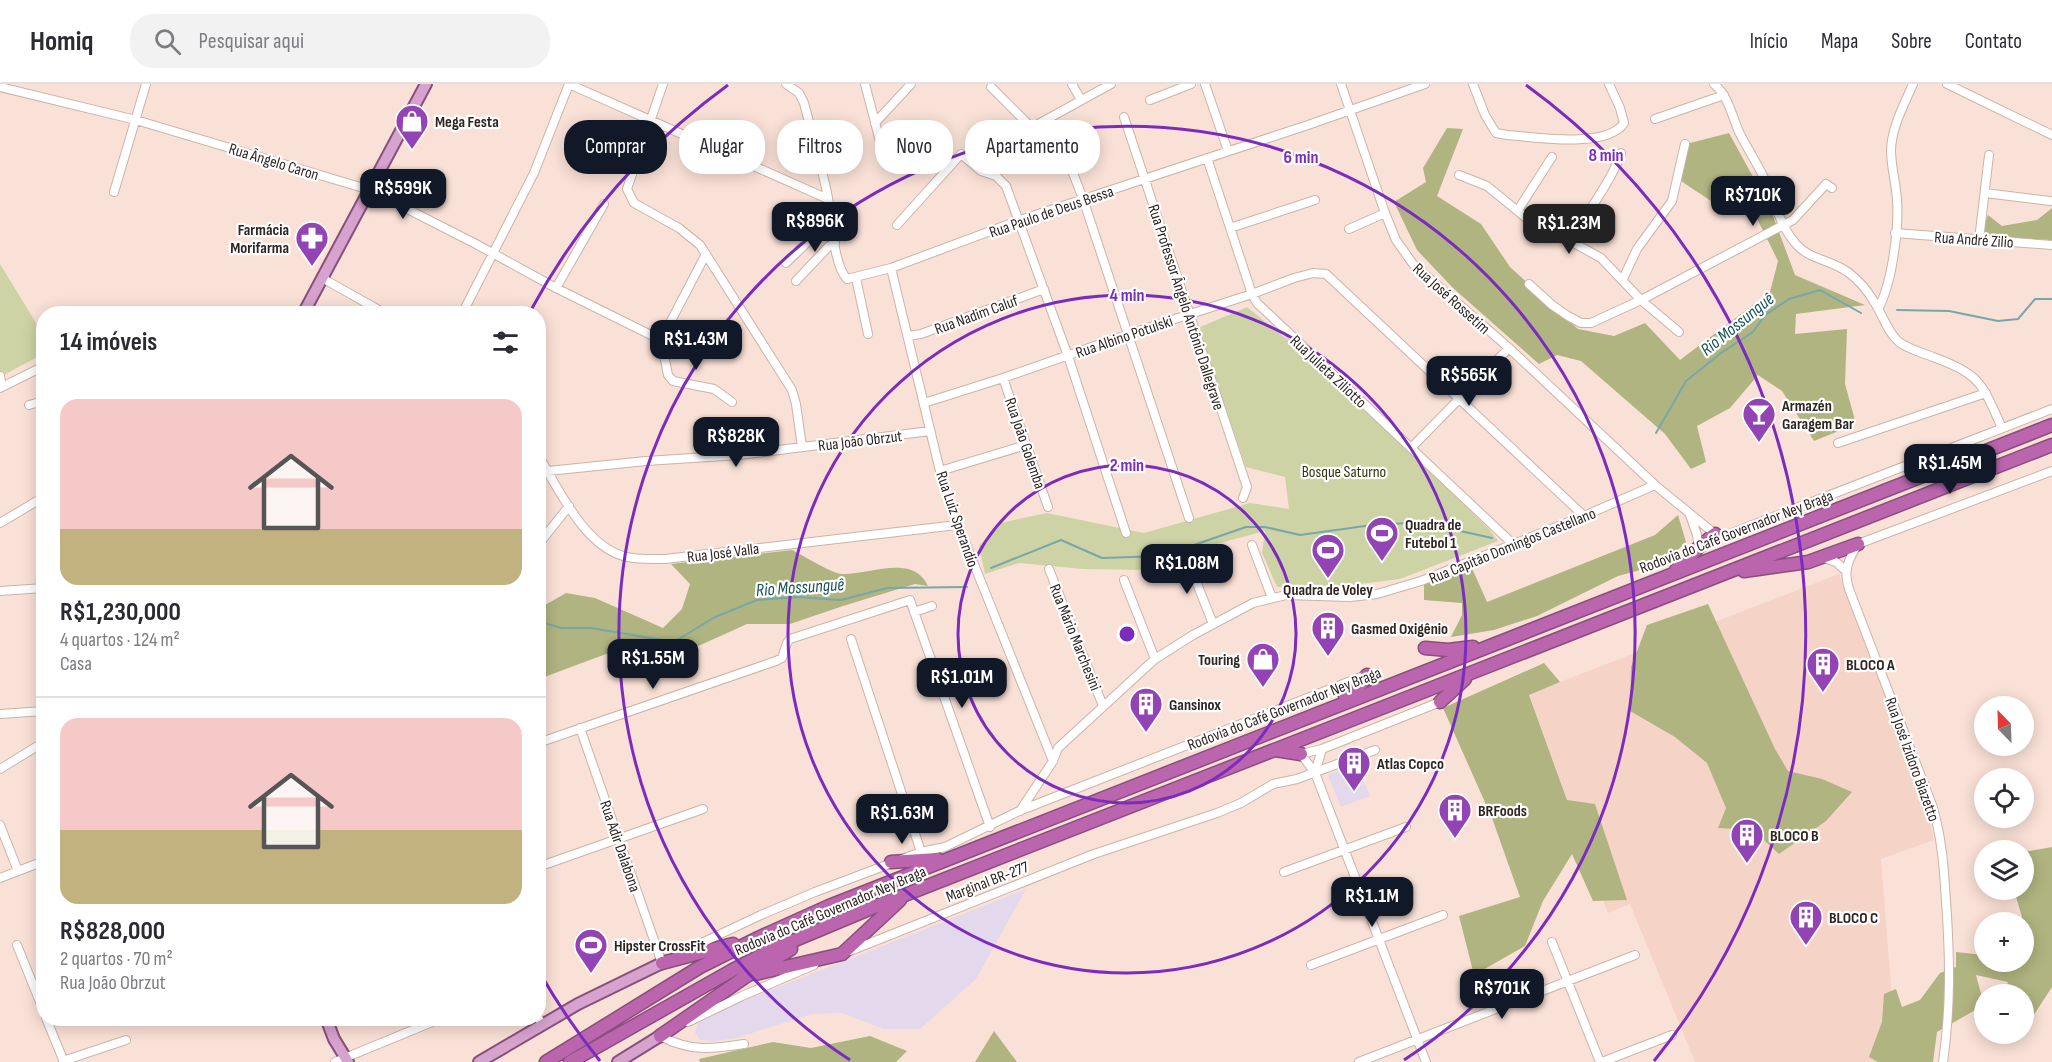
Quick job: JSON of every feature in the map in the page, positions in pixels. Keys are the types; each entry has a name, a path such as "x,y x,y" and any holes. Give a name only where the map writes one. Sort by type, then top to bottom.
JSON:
{"highway":[{"name":"Rodovia do Café Governador Ney Braga","path":"546,1062 682,977 758,938 829,906 2052,425"},
{"name":"Rodovia do Café Governador Ney Braga","path":"570,1062 771,950 905,894 2052,445"},
{"path":"1670,574 1715,534"},
{"path":"1722,574 1801,563 1858,544"},
{"path":"1425,648 1460,649 1503,640"},
{"path":"1440,702 1473,672"},
{"path":"1296,721 1354,691 1367,675"},
{"path":"1274,750 1301,754"},
{"path":"891,862 947,859"},
{"path":"745,977 842,954 905,894"},
{"path":"660,1036 745,977 789,950 874,907"},
{"path":"662,963 758,938"}],"main road":[{"path":"307,306 426,84"},
{"path":"546,1018 662,963"},
{"path":"329,1026 342,1061"},
{"path":"479,1062 533,1026"},
{"name":"Marginal BR-277","path":"618,1062 660,1036"}],"street":[{"path":"114,192 146,84"},
{"path":"466,306 534,173 569,84 651,120 663,84"},
{"path":"786,84 799,93 804,103 828,199 835,243 829,246 796,281"},
{"path":"865,84 875,123"},
{"path":"878,120 912,84"},
{"path":"1072,84 1081,100"},
{"path":"1046,120 1111,84"},
{"path":"1150,100 1191,84"},
{"path":"1205,84 1228,151"},
{"name":"Rua José Rossetim","path":"1341,84 1385,213 1396,240 1413,264 1509,348 1655,485 1715,534"},
{"name":"Rua Paulo de Deus Bessa","path":"835,243 841,269 847,279 856,278 891,268 1020,220 1425,84"},
{"path":"1473,84 1488,122 1496,133 1585,140 1602,136 1621,127 1623,123 1610,84"},
{"path":"1714,84 1722,90 1747,147 1767,183 1784,225 1799,249 1836,265 1862,285 1900,343 1955,365 1973,376 1983,386 2002,428"},
{"path":"1878,309 1886,296 1898,209 1892,143 1899,115 1913,84"},
{"path":"1950,84 2052,135"},
{"name":"Rua Ângelo Caron","path":"0,87 136,120 370,190 556,288 661,340"},
{"path":"991,87 1024,120"},
{"path":"1656,119 1724,95"},
{"name":"Rua Professor Ângelo Antônio Dallegrave","path":"1124,117 1247,487 1243,498"},
{"path":"667,127 828,199"},
{"path":"1623,279 1637,249 1672,201 1684,144"},
{"path":"1572,242 1580,223 1616,169 1621,153"},
{"path":"897,225 961,154 981,171 996,176 1006,186 1068,356 1126,533"},
{"path":"1979,240 1989,155"},
{"path":"1518,210 1552,157"},
{"name":"Rua Julieta Ziliotto","path":"1207,158 1257,303 1513,544"},
{"path":"632,174 627,189 634,203 679,228 700,245 792,390 802,447"},
{"path":"1073,174 1189,518"},
{"path":"1459,175 1488,186 1536,226 1553,236 1572,242 1601,258 1641,300 1679,332"},
{"path":"1529,284 1552,305 1581,323 1591,323 1641,300 1793,220 1826,184 1832,188"},
{"path":"1985,193 2050,201"},
{"path":"1230,228 1315,200"},
{"path":"556,288 604,204"},
{"path":"1349,229 1385,213"},
{"path":"786,263 830,223"},
{"name":"Rua André Zilio","path":"1895,233 2052,245"},
{"path":"706,254 661,340 668,375 673,381 714,389 732,402"},
{"name":"Rua Luiz Sperandio","path":"891,268 940,471 957,525 1053,761"},
{"name":"Rua Albino Potulski","path":"924,403 1313,273 1326,273 1458,399"},
{"path":"322,278 372,306"},
{"path":"856,278 868,334"},
{"name":"Rua Nadim Caluf","path":"908,336 921,334 1044,289"},
{"path":"1411,448 1509,348"},
{"path":"0,376 1,387 36,370"},
{"name":"Rua João Golemba","path":"1004,378 1048,507"},
{"path":"1838,443 1986,393"},
{"path":"1458,399 1584,516"},
{"path":"29,405 36,403"},
{"path":"1715,534 1727,535 2052,409"},
{"name":"Rua João Obrzut","path":"548,471 732,456 930,431"},
{"path":"940,471 1026,445"},
{"name":"Rua José Valla","path":"546,468 588,532 604,548 624,557 652,560 957,525"},
{"path":"1821,558 1836,562 1845,570 1858,544 2052,471"},
{"name":"Rua Capitão Domingos Castellano","path":"1019,811 1053,761 1060,745 1155,659 1253,603 1286,595 1350,597 1377,594 1421,581 1655,485"},
{"path":"0,523 36,502"},
{"path":"546,535 569,506"},
{"path":"1689,514 1699,547"},
{"path":"1252,545 1272,597"},
{"path":"1186,556 1213,624"},
{"name":"Rua Mário Marchesini","path":"1049,569 1103,706"},
{"name":"Rua José Izidoro Biazetto","path":"1845,570 1849,589 1939,828 1945,876 1950,987 1943,1062"},
{"path":"1124,580 1155,659"},
{"path":"0,591 36,589"},
{"path":"546,739 776,662 782,658 786,643 790,639 910,600 990,827"},
{"path":"914,612 932,606"},
{"path":"851,639 921,852"},
{"path":"662,963 762,915 891,862 945,847 1009,820 1019,811 1367,675"},
{"path":"1426,1062 1315,772 1301,754 1322,749 1440,702"},
{"path":"0,714 36,712"},
{"name":"Rua Adir Dalabona","path":"580,728 662,963"},
{"path":"0,770 36,747"},
{"path":"1315,772 1322,749"},
{"name":"Marginal BR-277","path":"660,1036 759,988 842,954 1105,849 1217,813 1241,803 1273,784 1315,772 1375,750"},
{"path":"546,864 703,809"},
{"path":"0,825 18,871"},
{"path":"1284,872 1406,827"},
{"path":"0,878 36,864"},
{"path":"1311,965 1443,915"},
{"path":"1552,942 1601,1062 1672,1035"},
{"path":"17,945 36,992"},
{"path":"1365,1061 1635,955"},
{"path":"49,1026 63,1062 126,1040"},
{"path":"342,1061 423,1026"},
{"path":"660,1036 682,1047 693,1049 744,1044"}],"shaded area":[{"path":"1839,574 1926,803 1934,840 1881,859 1897,1062 1695,1062 1630,904 1608,913 1529,694"},
{"path":"1357,764 1370,796 1341,807 1328,775"},
{"path":"1026,889 976,979 920,1029 884,1029 842,1013 812,1014 736,1038 715,1041 700,1040 695,1033 698,1023 728,1007"}],"green space":[{"path":"1447,128 1463,129 1437,196 1481,224 1510,267 1578,329 1614,336 1645,323 1680,360 1770,292 1778,261 1738,180 1717,205 1681,181 1690,143 1729,133 1770,208 1795,275 1865,305 1796,314 1795,334 1847,329 1845,384 1856,424 1814,441 1782,391 1758,375 1730,408 1697,426 1706,462 1691,469 1665,434 1581,361 1557,355 1539,364 1453,288 1417,250 1394,202 1426,182 1423,168"},
{"path":"2052,208 2052,240 1997,238 1982,230 1988,215 2002,226 2037,220"},
{"path":"0,264 36,323 36,358 0,377"},
{"name":"Bosque Saturno","path":"1247,307 1338,381 1489,529 1498,541 1400,579 1343,586 1277,587 1262,553 1265,531 1205,547 1146,570 1083,569 1019,563 985,574 979,546 1000,523 1047,513 1144,533 1250,503 1289,509 1285,477 1246,467 1198,328"},
{"path":"1678,515 1686,542 1663,564 1618,576 1537,616 1494,630 1451,637 1462,615 1462,603 1424,600 1424,583 1471,566 1487,602 1655,535"},
{"path":"792,550 825,568 842,574 890,568 912,570 921,576 928,586 915,584 790,624 747,624 685,652 667,668 606,654 546,676 546,604 566,593 595,598 663,628 682,609 690,584 671,564"},
{"path":"1708,604 1775,749 1788,771 1822,779 1852,792 1826,821 1779,854 1753,830 1718,828 1726,808 1707,763 1675,737 1630,711 1631,667 1647,625"},
{"path":"1544,663 1560,682 1529,695 1567,800 1595,804 1627,900 1593,901 1572,854 1543,901 1525,946 1474,975 1459,916 1520,897 1492,818 1443,708"},
{"path":"2052,847 2052,987 2034,1015 2034,984 2007,984 2008,982 1976,975 1978,984 1974,984 1974,1011 1937,1032 1933,1062 1878,1062 1869,1057 1882,1022 1884,994 1896,989 1902,1007 1920,1000 1940,973 1956,967 1956,952 1974,954 1974,972 2034,972 2034,912 2021,912 2017,900 2034,900 2034,850"},
{"path":"994,1031 1017,1062 975,1062"},
{"path":"870,1036 907,1051 896,1062 700,1062 699,1059 773,1042 811,1048"}],"waterway":[{"name":"Rio Mossunguê","path":"1656,433 1686,381 1721,353 1753,332 1765,315 1789,299 1820,290 1861,313"},
{"name":"Rio Mossunguê","path":"1897,310 1949,311 1998,321 2018,319 2035,299 2052,299"},
{"name":"Rio Mossunguê","path":"991,568 1061,540 1102,558 1162,556 1246,527 1265,527 1300,535 1365,526 1419,522 1492,538"},
{"name":"Rio Mossunguê","path":"546,623 561,628 591,628 674,642 715,617 757,600 797,597 841,600 887,588 967,587"}],"place":[{"name":"Mega Festa","path":"412,150"},
{"name":"Farmácia Morifarma","path":"312,267"},
{"name":"Armazén Garagem Bar","path":"1759,443"},
{"name":"Quadra de Futebol 1","path":"1382,562"},
{"name":"Quadra de Voley","path":"1328,579"},
{"name":"Gasmed Oxigênio","path":"1328,657"},
{"name":"Touring","path":"1263,688"},
{"name":"BLOCO A","path":"1823,693"},
{"name":"Gansinox","path":"1146,733"},
{"name":"Atlas Copco","path":"1354,792"},
{"name":"BRFoods","path":"1455,839"},
{"name":"BLOCO B","path":"1747,864"},
{"name":"BLOCO C","path":"1806,946"},
{"name":"Hipster CrossFit","path":"591,974"}]}
